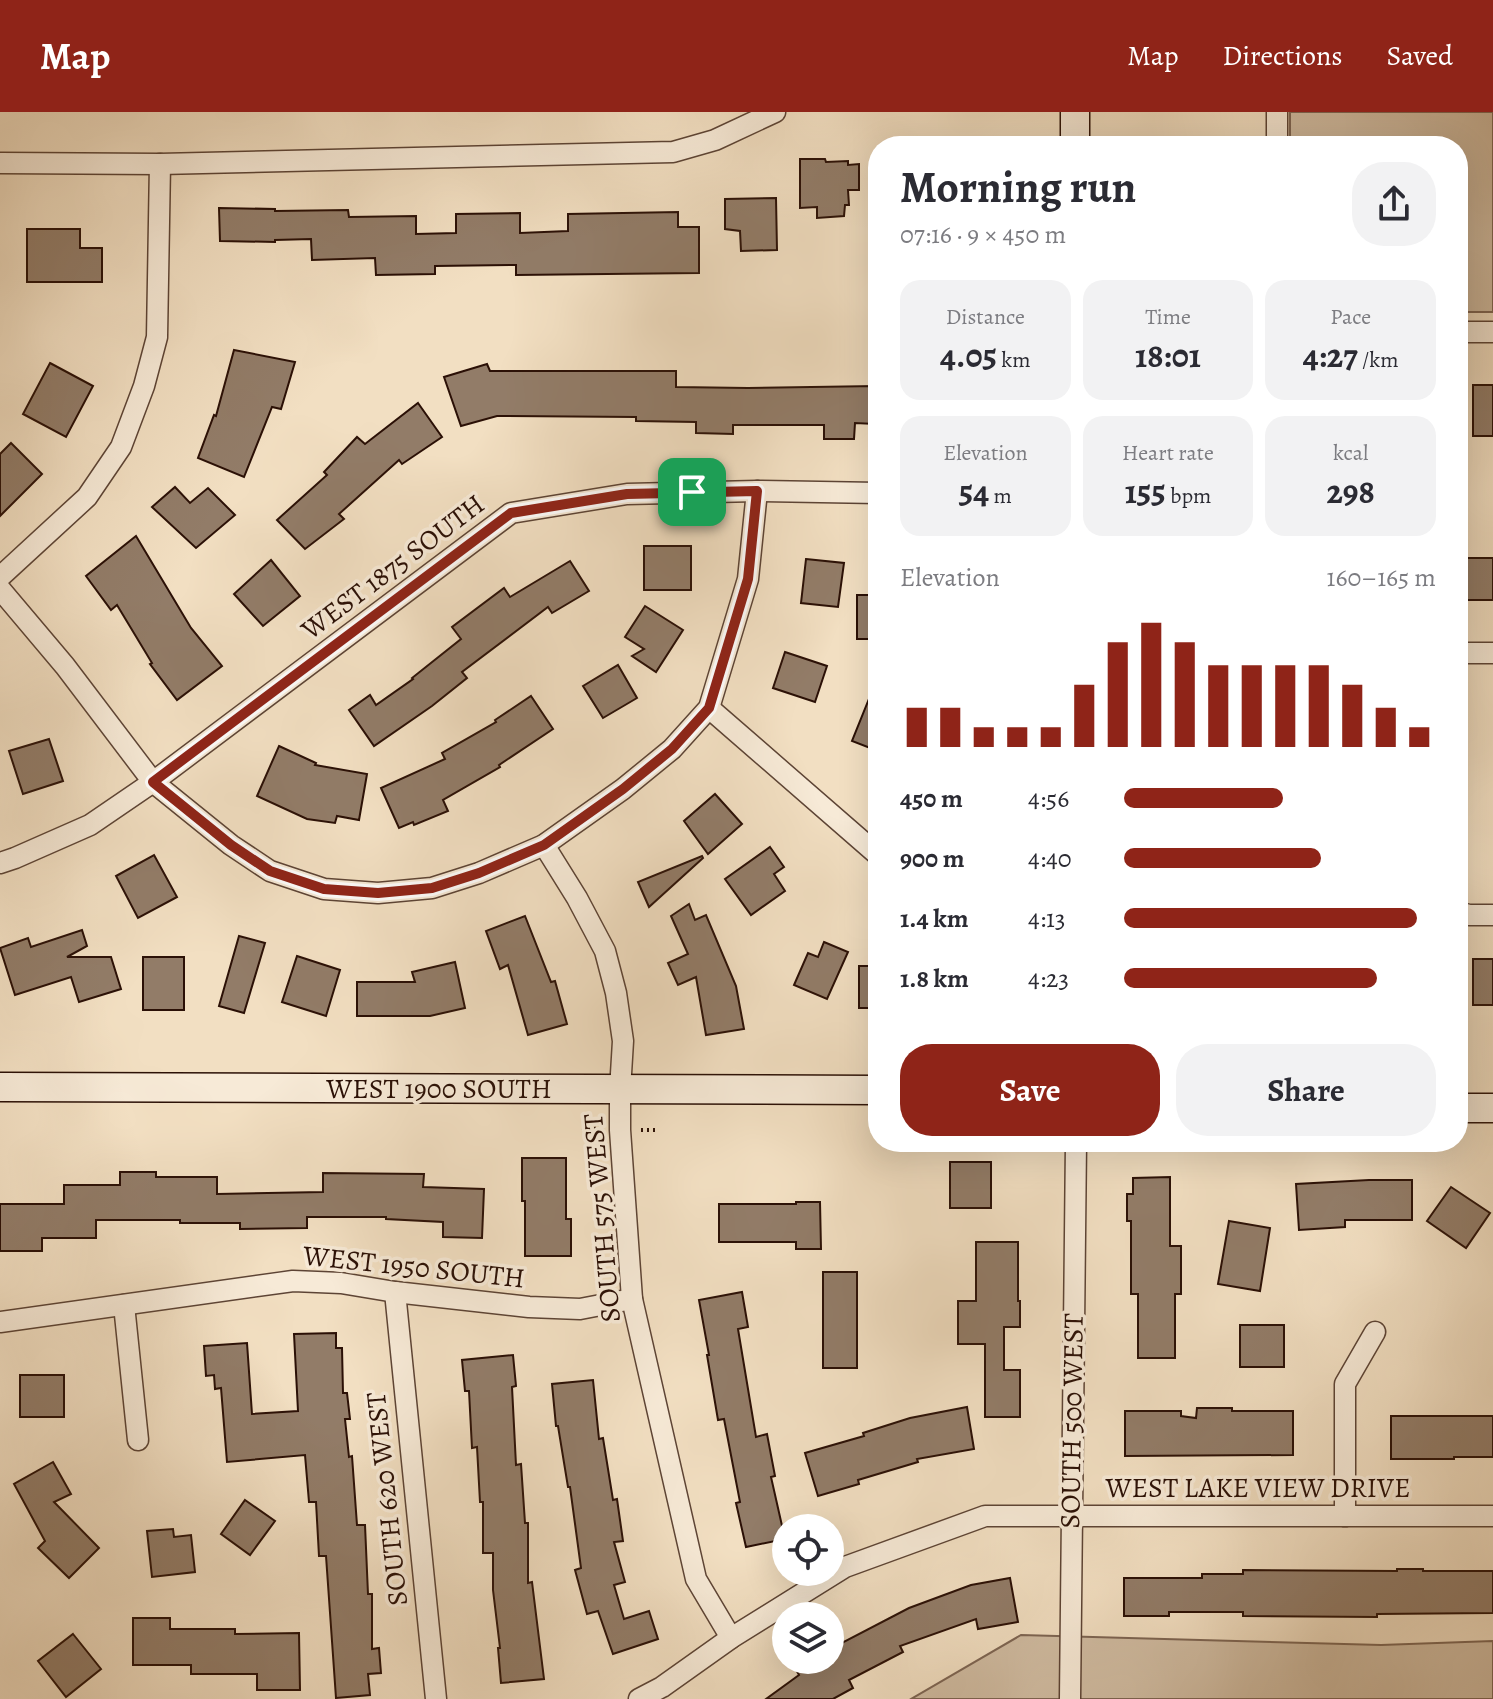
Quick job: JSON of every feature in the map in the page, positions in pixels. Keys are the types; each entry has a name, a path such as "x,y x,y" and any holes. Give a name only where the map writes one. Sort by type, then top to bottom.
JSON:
{"street":[{"path":"0,163 160,164 673,152 715,140 775,112"},
{"path":"1075,112 1075,136"},
{"path":"1277,112 1277,136"},
{"path":"0,577 87,497 121,447 144,386 157,337 160,164"},
{"path":"1468,332 1493,332"},
{"path":"0,589 65,666 153,782 231,845 270,871 324,889 378,893 432,888 479,873 544,845 623,789 672,749 709,708 748,579 757,491"},
{"name":"WEST 1875 SOUTH","path":"0,863 90,825 153,782 511,513 627,494 868,493"},
{"path":"1468,653 1493,653"},
{"path":"709,708 868,846"},
{"name":"SOUTH 575 WEST","path":"544,845 605,951 616,993 623,1041 620,1130 632,1299 696,1579 731,1638"},
{"path":"1468,915 1493,915"},
{"name":"WEST 1900 SOUTH","path":"0,1087 868,1090"},
{"path":"1468,1108 1493,1108"},
{"name":"SOUTH 500 WEST","path":"1070,1699 1076,1152"},
{"name":"WEST 1950 SOUTH","path":"0,1322 293,1281 341,1283 529,1307 580,1309 632,1299"},
{"name":"SOUTH 620 WEST","path":"395,1292 436,1699"},
{"path":"124,1305 138,1440"},
{"path":"1345,1516 1345,1384 1375,1332"},
{"name":"WEST LAKE VIEW DRIVE","path":"639,1699 845,1567 985,1516 1493,1516"}],"shaded area":[{"path":"1290,112 1493,112 1493,312 1468,312 1468,136 1290,136"},
{"path":"1021,1635 1381,1645 1493,1641 1493,1699 911,1699"}],"building":[{"path":"800,159 859,164 859,190 848,190 849,205 845,205 844,216 817,218 817,207 800,208"},
{"path":"776,198 777,250 741,251 740,231 725,229 725,199"},
{"path":"219,208 348,210 349,217 416,216 416,234 456,233 456,214 520,213 520,233 568,231 568,214 678,212 678,227 699,227 699,273 516,275 516,265 435,266 435,274 376,275 375,258 312,260 311,239 220,241"},
{"path":"27,229 80,229 80,248 102,248 102,282 27,282"},
{"path":"234,350 295,362 281,409 272,407 244,477 198,458 216,416"},
{"path":"50,363 93,386 66,437 23,414"},
{"path":"487,364 490,371 676,371 676,387 868,386 868,424 855,423 854,439 824,439 824,425 733,425 733,434 696,433 696,422 636,421 636,417 497,416 461,426 444,377"},
{"path":"1473,385 1493,385 1493,436 1473,436"},
{"path":"418,403 442,437 402,464 399,460 339,514 344,519 305,549 277,520 327,475 324,472 357,437 365,444"},
{"path":"11,443 42,474 0,516 0,454"},
{"path":"175,487 190,503 208,488 235,515 196,548 152,507"},
{"path":"136,536 191,628 222,666 177,700 150,664 117,605 111,610 86,576"},
{"path":"644,546 691,546 691,590 644,590"},
{"path":"1468,558 1493,558 1493,600 1468,600"},
{"path":"806,559 844,563 838,607 801,603"},
{"path":"271,560 300,596 263,626 234,594"},
{"path":"570,561 589,591 552,613 548,607 462,672 467,678 432,706 374,746 349,710 370,695 376,705 413,679 461,639 452,627 504,588 510,597"},
{"path":"857,595 868,595 868,639 857,639"},
{"path":"645,606 683,630 656,672 632,656 644,649 625,637"},
{"path":"785,652 827,666 815,702 773,688"},
{"path":"618,665 637,698 603,718 583,686"},
{"path":"531,696 553,729 500,767 443,800 448,811 399,828 381,788 445,759 442,753 496,722"},
{"path":"868,701 868,747 852,741"},
{"path":"49,739 63,781 23,794 9,751"},
{"path":"279,746 315,765 367,774 359,820 337,816 335,823 307,819 257,796"},
{"path":"715,794 742,824 708,854 684,821"},
{"path":"770,847 784,867 774,874 785,891 751,915 725,879"},
{"path":"154,855 177,897 138,918 116,876"},
{"path":"703,858 649,907 638,882"},
{"path":"689,904 695,920 706,915 736,986 744,1029 706,1035 696,977 678,985 668,963 688,954 671,916"},
{"path":"525,916 551,982 555,981 567,1024 528,1035 508,965 500,969 486,931"},
{"path":"82,930 87,946 67,957 111,957 121,989 79,1002 71,977 15,995 0,948 28,938 31,947"},
{"path":"239,936 265,943 244,1013 219,1006"},
{"path":"824,942 848,952 827,999 794,985 808,953 818,957"},
{"path":"297,956 340,970 326,1016 282,1002"},
{"path":"143,957 184,957 184,1010 143,1010"},
{"path":"1473,959 1493,959 1493,1005 1473,1005"},
{"path":"455,962 465,1008 430,1016 357,1016 357,982 415,982 412,972"},
{"path":"859,966 868,966 868,1008 859,1008"},
{"path":"522,1158 566,1158 566,1219 571,1219 571,1256 525,1256"},
{"path":"950,1162 991,1162 991,1208 950,1208"},
{"path":"120,1172 156,1172 156,1177 217,1177 217,1194 323,1192 323,1173 424,1174 423,1187 484,1189 482,1238 443,1237 443,1222 386,1217 307,1217 307,1228 240,1229 240,1223 96,1220 96,1238 42,1238 42,1251 0,1251 0,1204 64,1204 64,1185 120,1185"},
{"path":"1170,1177 1170,1246 1181,1246 1181,1294 1175,1294 1175,1358 1138,1358 1138,1294 1131,1294 1131,1221 1127,1221 1127,1194 1133,1194 1133,1178"},
{"path":"1412,1180 1412,1220 1345,1220 1345,1227 1299,1230 1296,1184"},
{"path":"1451,1187 1490,1213 1466,1248 1427,1221"},
{"path":"820,1202 821,1249 796,1249 796,1242 719,1242 719,1204"},
{"path":"1229,1221 1270,1228 1260,1291 1218,1284"},
{"path":"976,1242 1018,1242 1020,1327 1004,1327 1004,1370 1020,1370 1020,1417 985,1417 985,1344 958,1344 958,1301 976,1301"},
{"path":"823,1272 857,1272 857,1368 823,1368"},
{"path":"742,1292 748,1327 738,1329 756,1437 767,1434 775,1476 771,1477 779,1514 772,1514 772,1542 746,1547 736,1503 740,1502 724,1419 718,1420 699,1300"},
{"path":"1240,1325 1284,1325 1284,1367 1240,1367"},
{"path":"336,1333 336,1348 342,1348 343,1393 347,1393 350,1419 345,1419 349,1457 352,1456 357,1525 365,1525 368,1594 372,1594 372,1649 379,1648 381,1673 368,1674 370,1695 336,1698 326,1556 319,1556 316,1502 309,1502 305,1455 227,1462 221,1388 215,1389 214,1375 206,1376 204,1346 247,1343 252,1414 298,1411 294,1334"},
{"path":"513,1355 516,1465 521,1464 525,1523 528,1523 528,1583 532,1582 544,1679 501,1683 493,1553 483,1553 483,1502 480,1502 477,1447 472,1448 469,1391 465,1391 462,1360"},
{"path":"20,1375 64,1375 64,1417 20,1417"},
{"path":"593,1380 599,1439 603,1438 623,1541 614,1542 625,1582 614,1585 624,1619 649,1611 658,1639 613,1654 598,1611 587,1614 575,1570 581,1568 570,1487 556,1426 552,1384"},
{"path":"967,1407 974,1449 917,1459 918,1462 818,1496 805,1453 864,1436 863,1433 910,1418"},
{"path":"1197,1408 1293,1411 1293,1455 1125,1456 1125,1411 1181,1411 1181,1416 1196,1418"},
{"path":"1391,1416 1493,1416 1493,1457 1391,1459"},
{"path":"53,1462 71,1494 54,1502 99,1548 69,1578 38,1548 45,1541 14,1484"},
{"path":"245,1500 275,1521 250,1555 221,1534"},
{"path":"173,1529 174,1537 191,1535 195,1572 152,1577 147,1531"},
{"path":"1243,1570 1493,1571 1493,1613 1377,1614 1377,1617 1169,1612 1169,1616 1124,1616 1124,1578 1202,1578 1202,1574 1243,1574"},
{"path":"1010,1578 1018,1622 978,1629 976,1619 900,1646 903,1652 849,1680 853,1688 833,1699 766,1699 798,1674 844,1674 844,1642 909,1608 971,1585"},
{"path":"133,1618 170,1618 170,1629 235,1629 235,1634 299,1633 300,1690 257,1690 257,1674 191,1674 191,1665 133,1665"},
{"path":"73,1634 101,1669 66,1697 38,1661"}],"route":[{"path":"757,491 748,579 709,708 672,749 623,789 544,845 479,873 432,888 378,893 324,889 270,871 231,845 153,782 511,513 627,494 692,492 757,491"}]}
